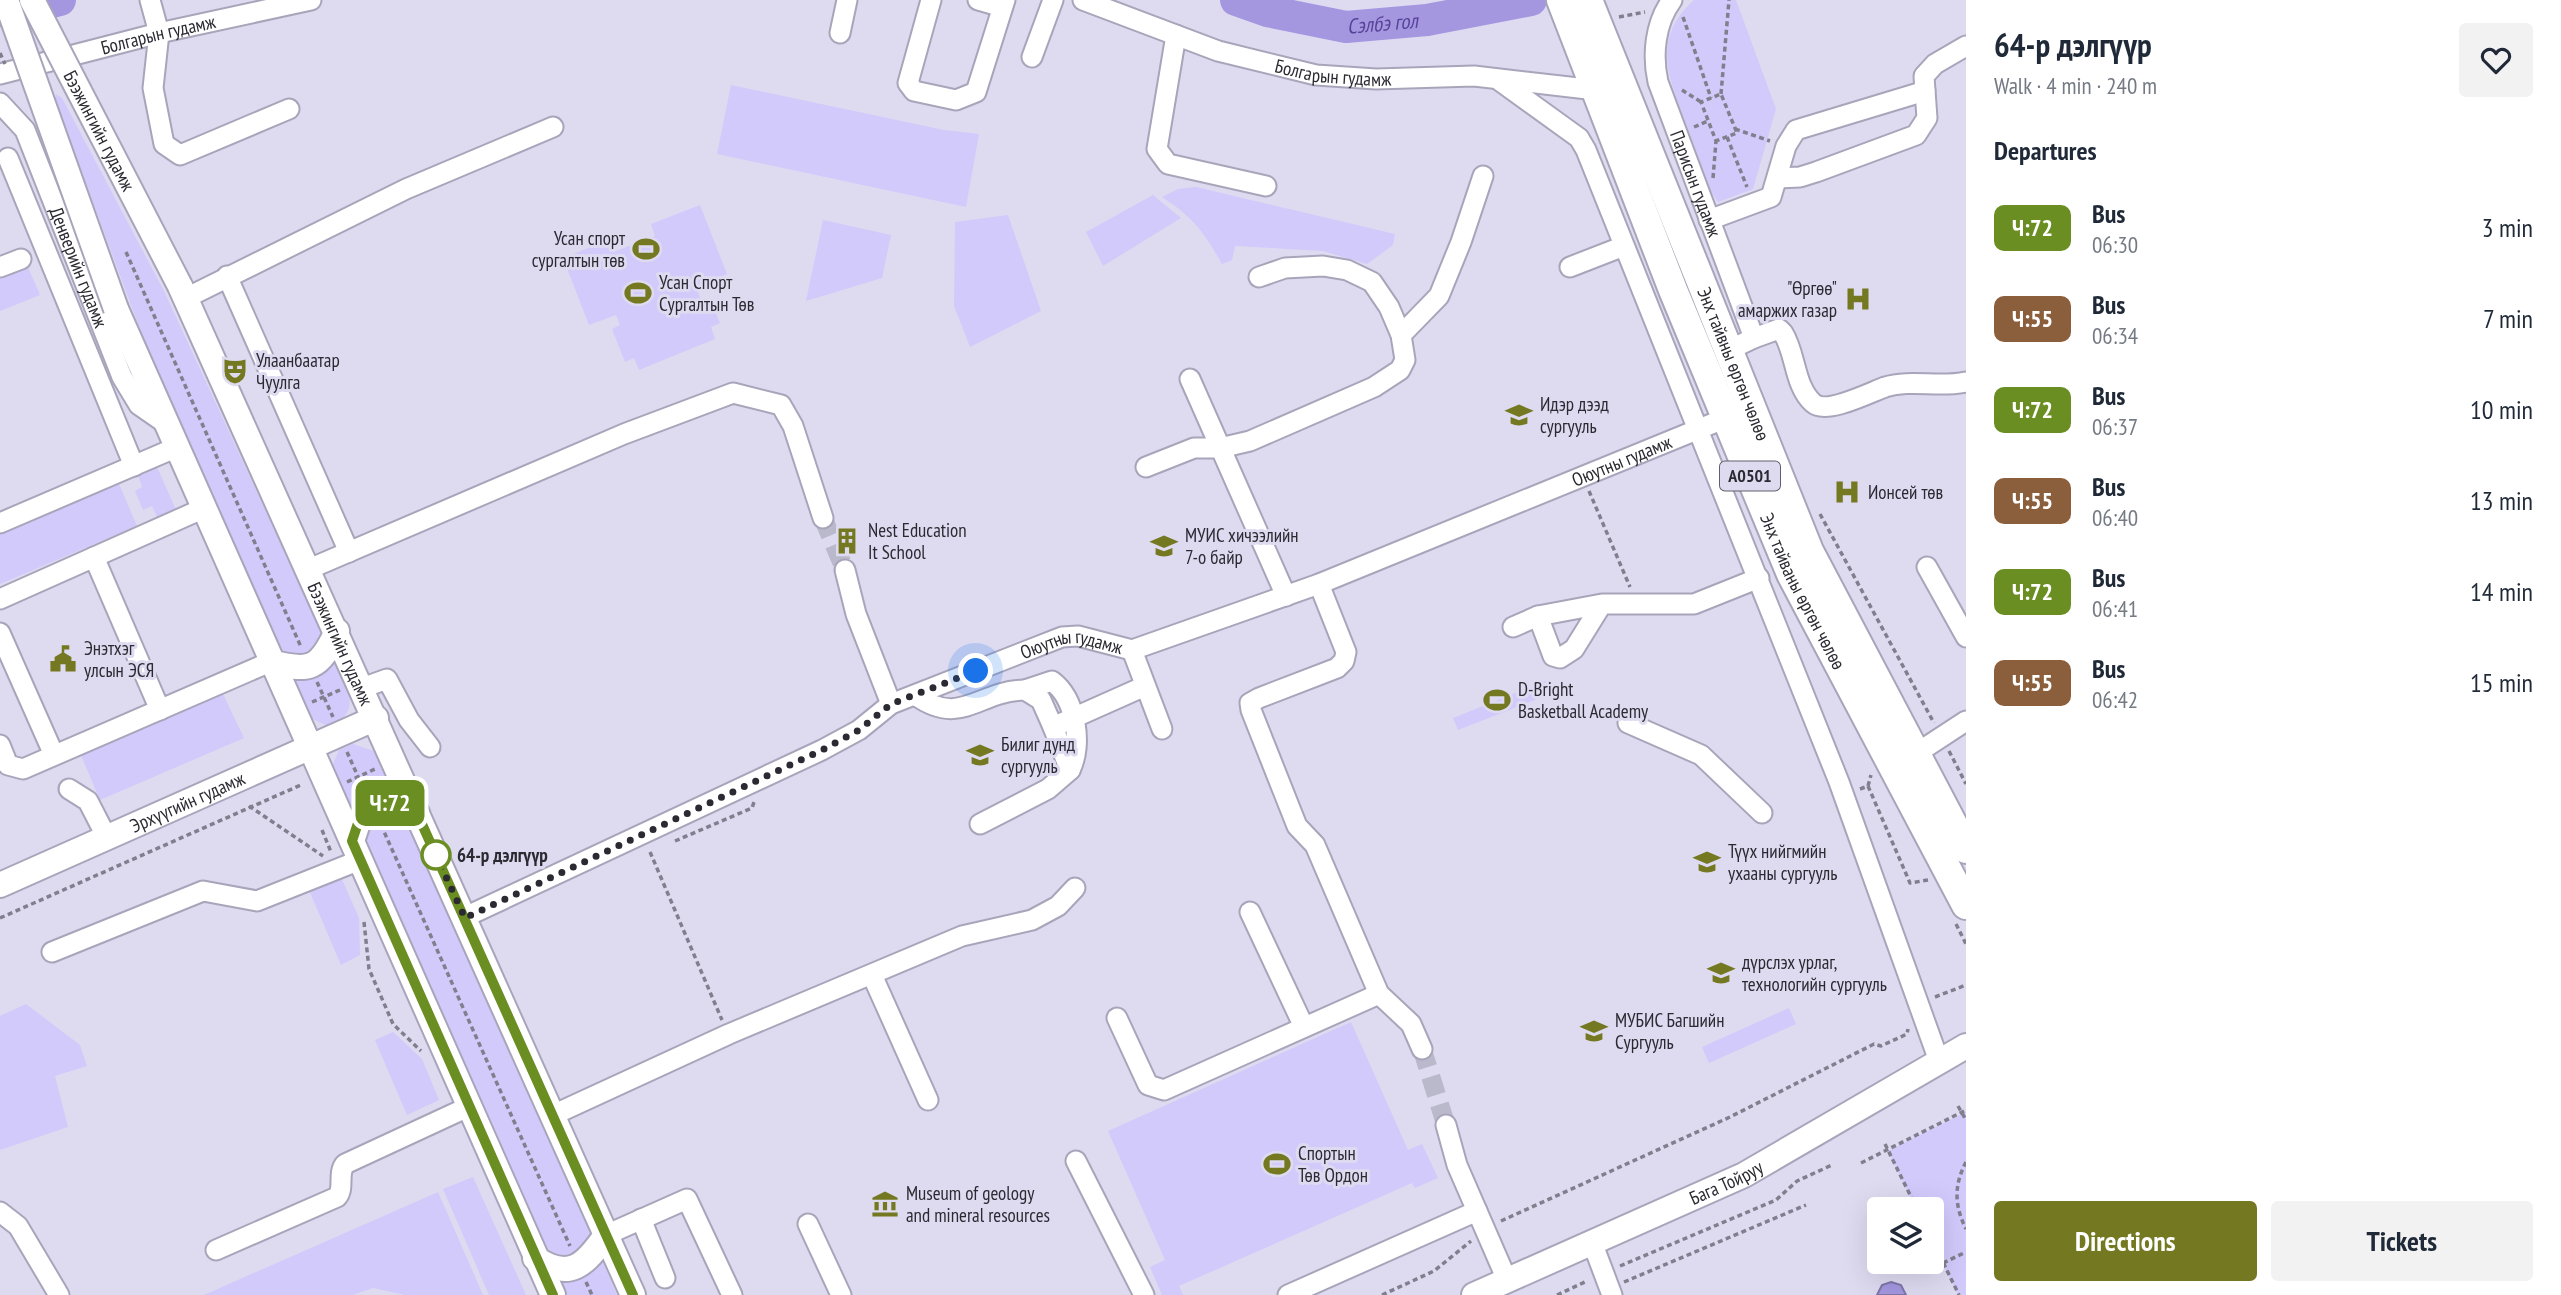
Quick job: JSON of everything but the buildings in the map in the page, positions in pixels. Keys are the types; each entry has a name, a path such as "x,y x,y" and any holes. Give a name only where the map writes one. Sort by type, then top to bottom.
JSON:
{"highway":[{"name":"A0501","path":"1561,0 1586,16"},
{"name":"Энх тайваны өргөн чөлөө","path":"1586,16 1596,90 1791,574 1961,914"},
{"name":"Энх тайвны өргөн чөлөө","path":"1586,16 1809,551 1914,755 1966,849"}],"main road":[{"name":"Бээжингийн гудамж","path":"6,0 116,309 309,748 346,855 468,1107 553,1295"},
{"name":"Бээжингийн гудамж","path":"32,0 87,99 183,292 337,631 354,688 376,718 633,1295"},
{"path":"270,662 293,668 310,667 323,658 337,631"},
{"name":"Эрхүүгийн гудамж","path":"0,884 376,718"},
{"path":"346,855 359,820 372,805 393,803 417,813"},
{"name":"Бага Тойруу","path":"1474,1295 1744,1175 1966,1046"},
{"path":"535,1258 554,1268 579,1266 591,1256 606,1235"}],"street":[{"name":"Болгарын гудамж","path":"0,74 86,50 155,15 311,0"},
{"path":"840,33 847,0"},
{"path":"931,0 908,83 914,91 956,100 976,92 1004,4 978,0"},
{"path":"1032,57 1053,0"},
{"name":"Болгарын гудамж","path":"1083,0 1253,62 1316,75 1376,79 1474,76 1596,90"},
{"name":"Парисын гудамж","path":"1676,4 1659,29 1655,68 1754,338"},
{"path":"155,15 153,88 164,144 171,151 180,155 289,109"},
{"path":"1176,36 1157,149 1160,157 1168,164 1266,186"},
{"path":"1778,178 1816,173 1916,135 1927,118 1924,76 1935,64 1966,46"},
{"path":"1500,80 1579,138 1759,578 1839,782 1939,1061"},
{"path":"1709,220 1771,197 1786,146 1796,130 1925,91"},
{"name":"Денверийн гудамж","path":"0,103 25,130 121,377 139,405 164,423"},
{"path":"183,292 227,276 406,189 553,127"},
{"path":"8,158 134,466"},
{"path":"1401,335 1439,296 1483,176"},
{"path":"1570,267 1624,246"},
{"path":"0,267 21,259"},
{"path":"1146,467 1194,448 1220,448 1261,437 1392,378 1405,360 1401,335 1389,307 1371,282 1347,270 1323,266 1284,268 1259,277"},
{"path":"227,276 349,552"},
{"path":"1727,351 1779,329 1783,332 1805,392 1814,404 1822,407 1834,406 1891,386 1911,383 1945,386 1966,382"},
{"path":"1190,379 1286,596"},
{"path":"309,569 624,434 733,393 781,405 793,426 823,517"},
{"name":"Оюутны гудамж","path":"465,918 822,750 859,730 891,704 1062,637 1078,636 1132,650 1319,584 1726,418"},
{"path":"0,523 175,448"},
{"path":"0,599 202,509"},
{"path":"94,557 160,709"},
{"path":"1927,567 1966,637"},
{"path":"845,570 856,614 891,704"},
{"path":"1513,627 1538,617 1602,604 1694,604 1759,578"},
{"path":"1319,584 1346,652 1344,661 1337,667 1259,698 1250,703 1251,710 1297,826 1315,845 1380,994 1411,1024 1422,1049"},
{"path":"1538,617 1553,656 1560,658 1573,649 1602,604"},
{"path":"0,633 54,755"},
{"path":"1132,650 1162,729"},
{"path":"0,745 8,765 16,769 270,662"},
{"path":"354,688 387,679 409,720 430,747"},
{"path":"915,695 937,709 951,711 988,697 1025,690 1052,681 1064,695 1073,718 1077,747 1070,770 1048,789 980,824"},
{"path":"1053,727 1145,686"},
{"path":"1025,690 1041,700 1070,770"},
{"path":"1914,755 1966,721"},
{"path":"1628,723 1701,755 1762,813"},
{"path":"69,789 89,801 107,838"},
{"path":"52,952 203,891 257,901 346,855"},
{"path":"553,1115 729,1034 962,936 1032,920 1058,906 1074,888"},
{"path":"1250,912 1304,1027"},
{"path":"872,975 928,1100"},
{"path":"1116,1018 1148,1085 1164,1090 1380,994"},
{"path":"216,1250 337,1197 345,1164 468,1107"},
{"path":"1446,1125 1457,1166 1507,1280"},
{"path":"1076,1161 1144,1295"},
{"path":"606,1235 687,1199 733,1295"},
{"path":"1288,1295 1477,1211"},
{"path":"0,1212 18,1226 59,1295"},
{"path":"641,1219 665,1278"},
{"path":"808,1224 841,1295"},
{"path":"1592,1242 1609,1286"}],"path":[{"path":"1716,141 1737,133 1721,94 1729,0"},
{"path":"1676,4 1711,98"},
{"path":"1678,88 1700,102 1716,141 1713,187"},
{"path":"1700,102 1721,94"},
{"path":"1686,130 1708,121"},
{"path":"1735,129 1771,141"},
{"path":"1727,137 1749,193"},
{"path":"126,252 334,720"},
{"path":"1587,486 1637,604"},
{"path":"1819,512 1966,785"},
{"path":"1897,675 1906,670"},
{"path":"304,706 354,688"},
{"path":"343,744 592,1295"},
{"path":"339,785 381,767"},
{"path":"0,918 303,783 306,791"},
{"path":"1868,786 1910,883 1934,878"},
{"path":"639,857 752,808 757,794"},
{"path":"248,806 322,856 346,855"},
{"path":"318,820 346,855"},
{"path":"650,852 729,1034"},
{"path":"1961,914 1966,944"},
{"path":"363,918 369,969 393,1024 424,1053"},
{"path":"1934,997 1966,985"},
{"path":"1382,1295 1434,1271 1486,1229 1730,1117 1874,1044 1881,1046 1907,1034 1908,1022"},
{"path":"1958,1106 1964,1111 1966,1121"},
{"path":"1861,1163 1964,1111"},
{"path":"1885,1144 1911,1197"},
{"path":"1966,1162 1959,1174 1956,1200 1966,1228"},
{"path":"1609,1286 1776,1200 1797,1181 1832,1165"},
{"path":"1558,1295 1609,1286 1806,1205"},
{"path":"1944,1263 1966,1252"},
{"path":"1944,1265 1959,1295"}],"shaded area":[{"path":"1694,0 1736,0 1776,109 1753,189 1718,202 1710,190 1678,102 1667,56 1673,28"},
{"path":"731,85 944,130 979,134 966,207 717,154"},
{"path":"56,94 62,98 164,291 321,631 323,636 313,659 282,654 156,372 55,101"},
{"path":"1196,187 1395,234 1393,245 1367,264 1323,251 1235,246 1232,260 1222,264 1197,226 1162,197 1178,189"},
{"path":"1153,195 1181,218 1103,266 1086,232"},
{"name":"Усан Спорт Сургалтын Төв","path":"700,205 727,274 696,287 702,302 710,299 720,323 711,327 715,339 639,370 634,358 625,362 612,329 620,325 616,315 589,325 563,258 611,239 616,251 655,236 651,224"},
{"path":"1008,215 1041,311 970,347 954,306 955,222"},
{"path":"823,220 891,235 882,278 806,301"},
{"path":"27,265 40,295 0,311 0,275"},
{"path":"157,467 177,512 159,521 152,506 143,510 135,491 142,487 138,475"},
{"path":"119,484 137,526 0,584 0,534"},
{"path":"332,653 346,684 350,703 341,720 330,727 310,718 289,672"},
{"path":"1545,681 1550,694 1458,730 1453,718"},
{"path":"222,692 244,738 100,800 80,753"},
{"path":"353,744 374,751 396,798 353,817 333,764 339,750"},
{"path":"375,809 406,821 589,1229 591,1237 581,1258 552,1258 547,1253 363,840"},
{"path":"341,877 359,918 360,955 341,965 309,890"},
{"path":"26,1004 80,1045 87,1066 55,1076 68,1127 0,1150 0,1016"},
{"path":"1789,1008 1796,1024 1709,1063 1702,1047"},
{"name":"Спортын Төв Ордон","path":"1351,1022 1408,1150 1422,1144 1438,1178 1415,1188 1412,1183 1179,1286 1183,1295 1162,1295 1150,1267 1165,1260 1108,1131"},
{"path":"393,1032 422,1059 439,1100 407,1115 375,1040"},
{"path":"1966,1112 1966,1295 1958,1295 1944,1266 1944,1197 1910,1197 1888,1151"},
{"path":"473,1177 526,1295 489,1295 443,1189"},
{"path":"438,1192 483,1295 405,1295 373,1288 353,1295 204,1295"},
{"path":"598,1252 617,1295 567,1295 557,1273"},
{"path":"1891,1282 1901,1285 1906,1295 1877,1295 1882,1285"}],"waterway":[{"name":"Сэлбэ гол","path":"8,13 60,0"},
{"name":"Сэлбэ гол","path":"1236,0 1267,11 1346,27 1427,20 1531,0"}],"tunnel":[{"path":"823,518 845,570"},
{"path":"1422,1049 1446,1125"}],"bus line":[{"name":"Ч:72","path":"553,1295 352,841 359,820 372,805 393,803 417,813 633,1295"}],"place":[{"name":"Усан спорт сургалтын төв","path":"646,249"},
{"name":"Усан Спорт Сургалтын Төв","path":"638,293"},
{"name":"\"Өргөө\" амаржих газар","path":"1858,299"},
{"name":"Улаанбаатар Чуулга","path":"235,371"},
{"name":"Идэр дээд сургууль","path":"1519,415"},
{"name":"Ионсей төв","path":"1847,492"},
{"name":"Nest Education It School","path":"847,541"},
{"name":"МУИС хичээлийн 7-о байр","path":"1164,546"},
{"name":"Энэтхэг улсын ЭСЯ","path":"63,659"},
{"name":"D-Bright Basketball Academy","path":"1497,700"},
{"name":"Билиг дунд сургууль","path":"980,755"},
{"name":"64-р дэлгүүр","path":"436,855"},
{"name":"Түүх нийгмийн ухааны сургууль","path":"1707,862"},
{"name":"дүрслэх урлаг, технологийн сургууль","path":"1721,973"},
{"name":"МУБИС Багшийн Сургууль","path":"1594,1031"},
{"name":"Спортын Төв Ордон","path":"1277,1164"},
{"name":"Museum of geology and mineral resources","path":"885,1204"}],"route":[{"path":"436,855 465,918 822,750 859,730 891,704 976,671"}]}
